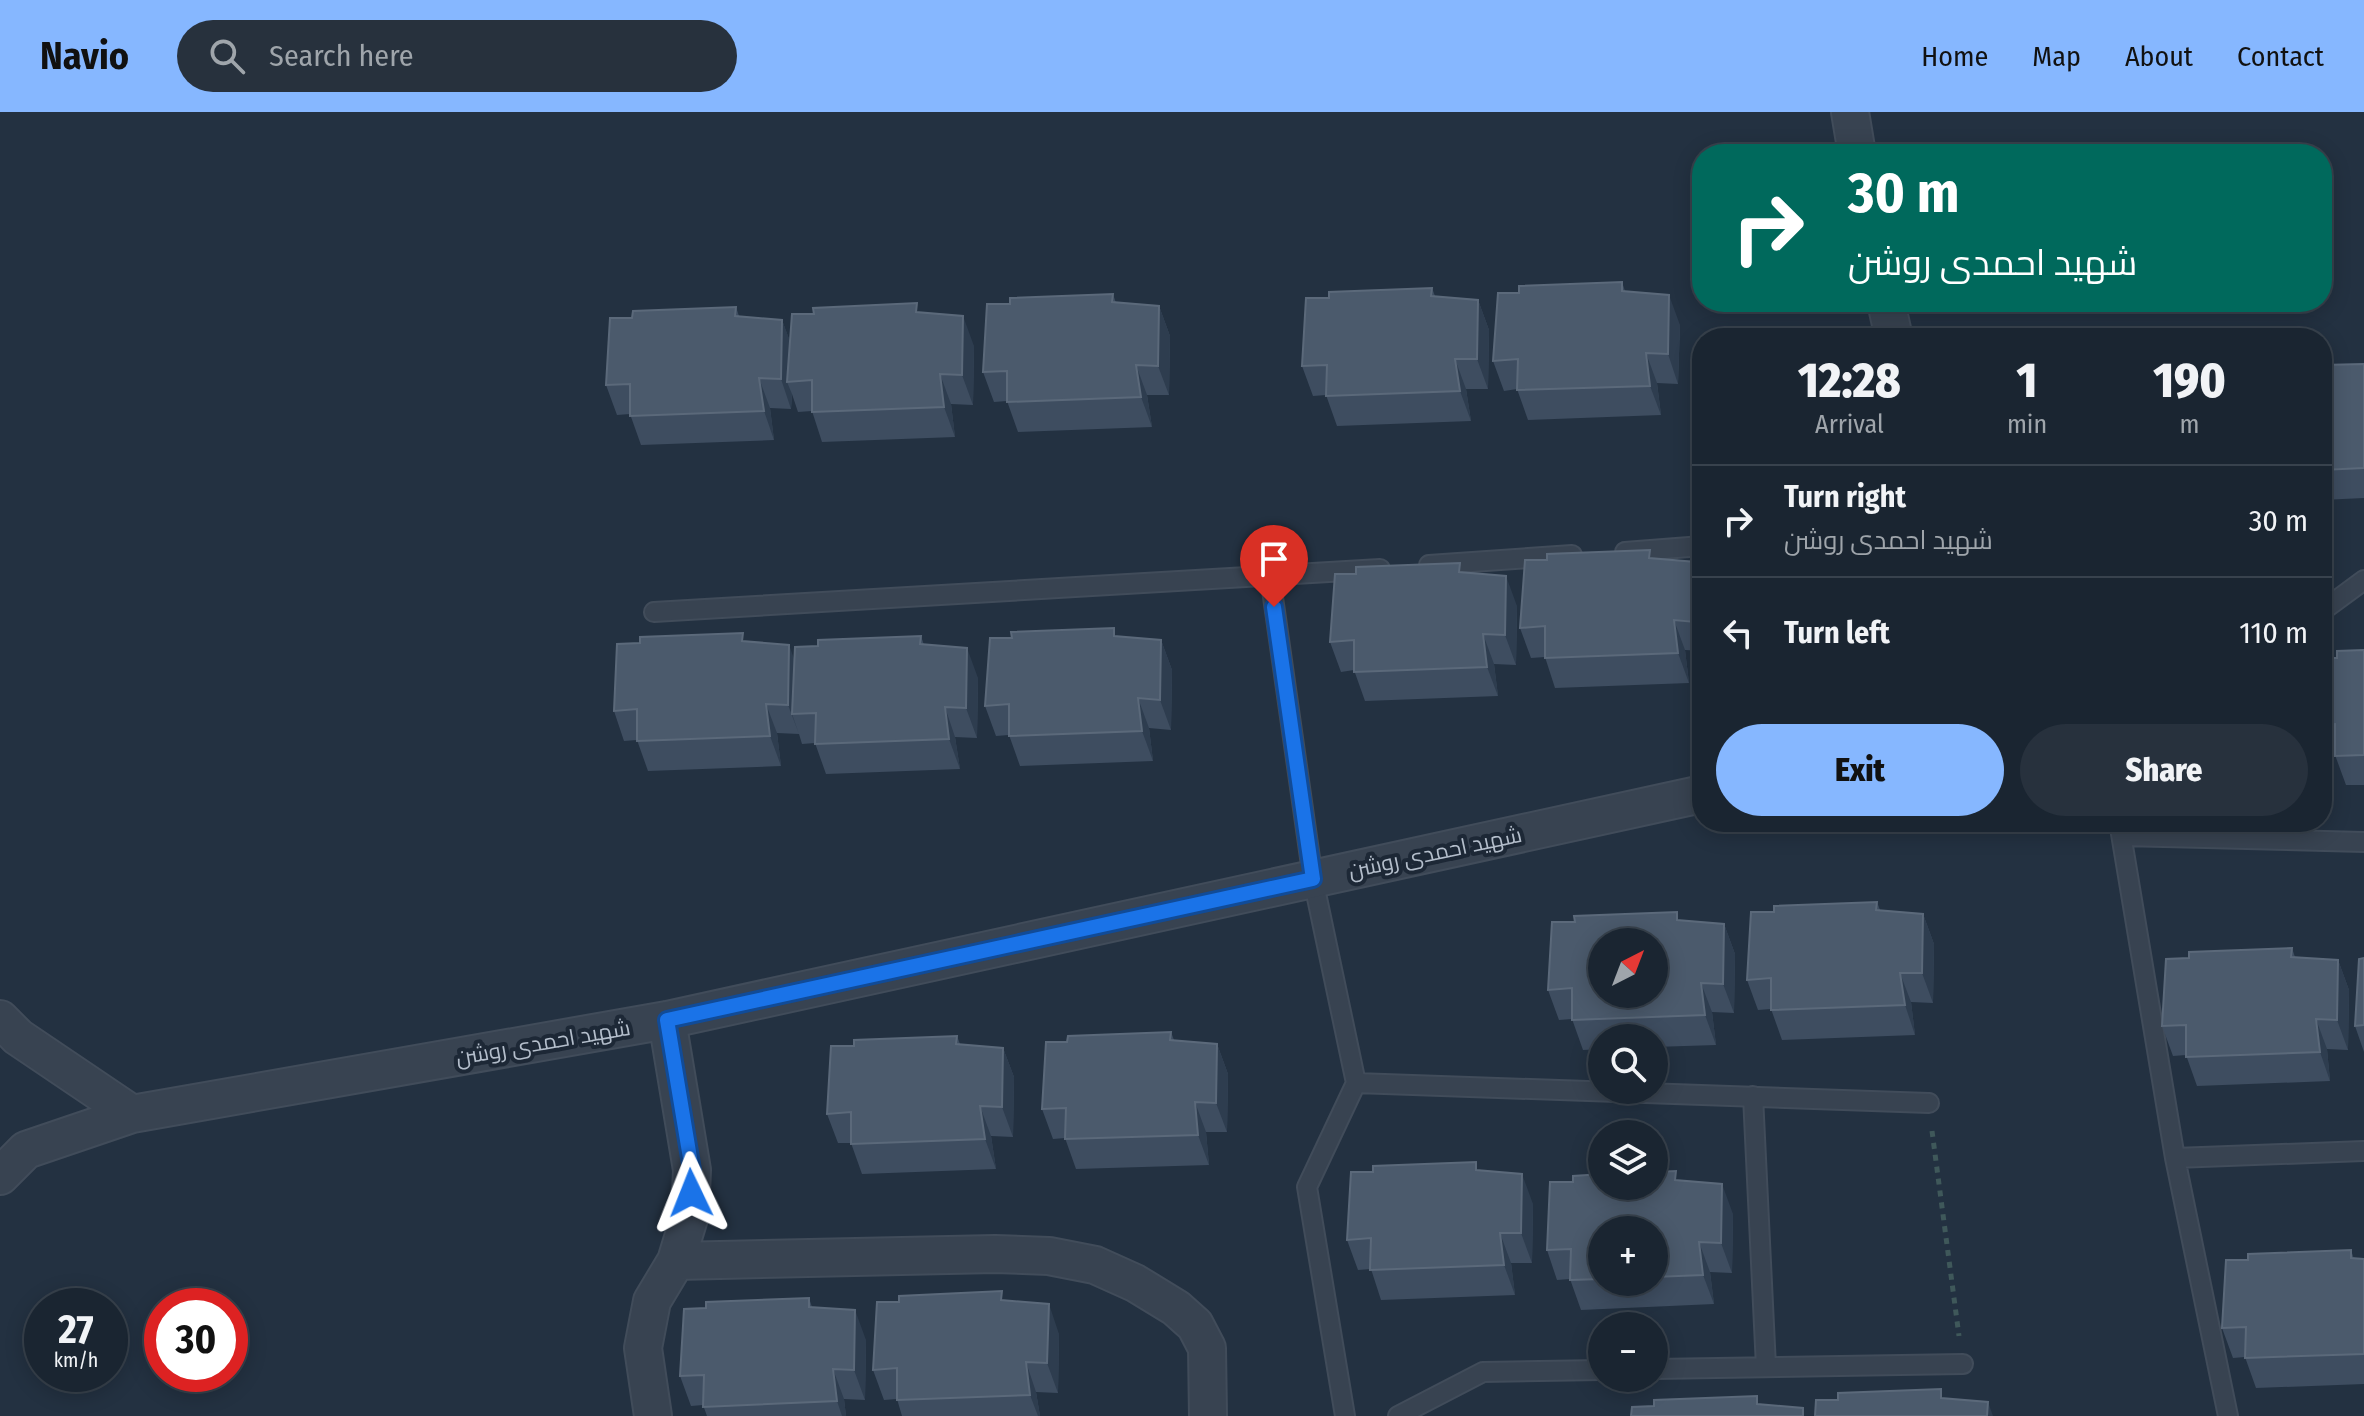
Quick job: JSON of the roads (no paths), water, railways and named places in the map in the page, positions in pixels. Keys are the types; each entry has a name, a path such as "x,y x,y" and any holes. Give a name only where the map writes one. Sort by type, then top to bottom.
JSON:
{"street":[{"path":"1850,112 1855,144"},
{"name":"شهید احمدی روشن","path":"0,1176 26,1150 132,1114 667,1020 1692,796"},
{"path":"0,1019 18,1037 132,1114"},
{"path":"653,1416 643,1348 652,1301 676,1261 690,1215 692,1170 667,1020"},
{"path":"676,1261 995,1254 1049,1256 1095,1265 1135,1283 1176,1308 1195,1325 1207,1348 1208,1416"}],"lane":[{"path":"654,612 1270,576 1692,547"},
{"path":"1270,576 1313,879 1356,1083 1307,1187 1345,1416"},
{"path":"2332,604 2364,580"},
{"path":"2121,832 2175,1158 2228,1416"},
{"path":"2177,832 2364,842"},
{"path":"1356,1083 1929,1103"},
{"path":"1753,1096 1766,1367"},
{"path":"2175,1158 2364,1151"},
{"path":"1668,1369 1963,1364"},
{"path":"1398,1416 1483,1372 1588,1370"}]}
